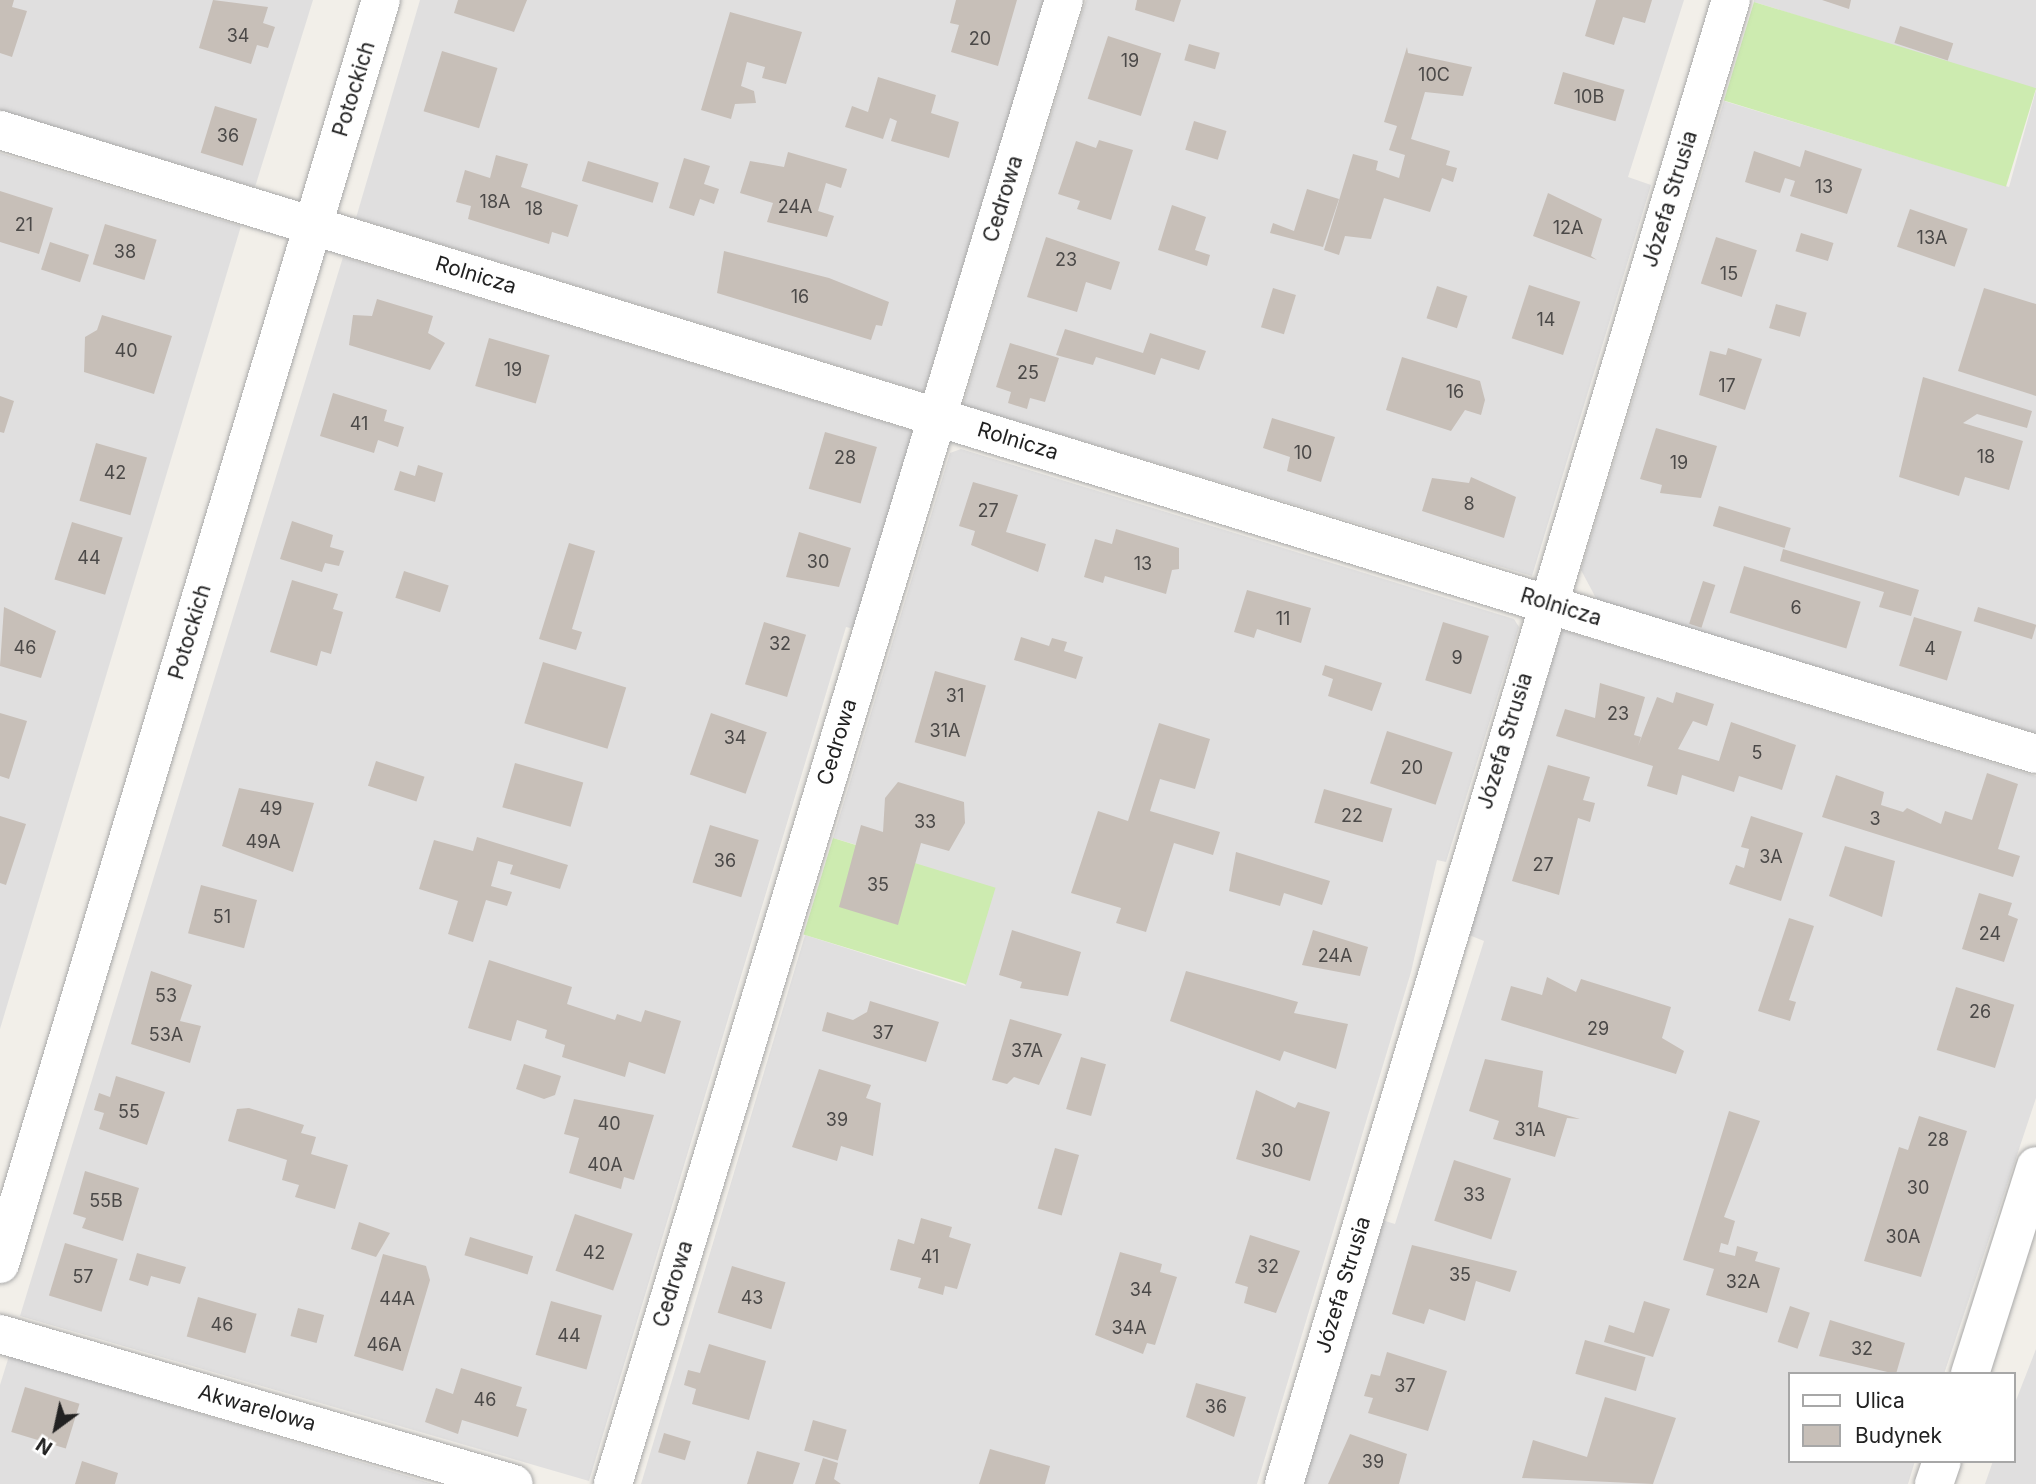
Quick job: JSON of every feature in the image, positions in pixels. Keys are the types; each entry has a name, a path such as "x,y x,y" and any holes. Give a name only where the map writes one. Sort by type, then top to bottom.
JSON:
{"street":[{"name":"Potockich","path":"0,1264 381,0"},
{"name":"Cedrowa","path":"613,1484 1064,0"},
{"name":"Józefa Strusia","path":"1284,1484 1547,603 1731,0"},
{"name":"Rolnicza","path":"0,130 2036,754"},
{"path":"1971,1372 2036,1166"},
{"name":"Akwarelowa","path":"0,1334 514,1484"},
{"path":"1934,1484 1941,1463"}],"shaded area":[{"path":"0,0 313,0 255,187 0,110"},
{"path":"420,0 1045,0 924,392 356,218"},
{"path":"1086,0 1684,0 1628,177 1651,185 1532,576 963,405"},
{"path":"2036,0 2036,90 1754,2"},
{"path":"2036,90 2036,733 1597,600 1581,570 1724,101 2009,187"},
{"path":"0,153 241,226 0,1029"},
{"path":"343,257 913,431 854,629 846,627 589,1481 20,1316"},
{"path":"961,449 1514,619 1519,627 1446,862 1437,860 1411,972 1257,1484 641,1484 805,935 966,986 857,845 833,838 950,453"},
{"path":"1562,630 2036,776 2036,1098 1945,1372 1787,1372 1787,1463 1914,1463 1908,1484 1302,1484 1382,1220 1395,1224 1484,941 1469,935"},
{"path":"2036,1349 2036,1484 1985,1484 1992,1463 2015,1463 2015,1403"},
{"path":"9,1356 433,1484 0,1484 0,1385"}],"green space":[{"path":"1754,2 2036,88 2006,187 1724,100"},
{"path":"833,838 996,888 966,984 803,935"}],"building":[{"path":"0,0 14,0 12,7 27,11 12,57 0,53"},
{"path":"213,0 268,7 263,23 275,27 268,48 257,45 251,64 199,48"},
{"path":"458,0 527,0 514,32 454,13"},
{"path":"956,0 1017,0 998,66 951,52 959,25 950,23"},
{"path":"1137,0 1181,0 1174,22 1135,10"},
{"path":"1596,0 1652,0 1645,23 1623,17 1614,45 1585,36"},
{"path":"1822,0 1851,0 1849,9"},
{"path":"730,12 802,32 786,84 762,78 765,67 747,62 741,86 754,91 756,103 735,104 731,119 701,110"},
{"path":"1900,26 1953,43 1948,60 1894,43"},
{"path":"1108,36 1161,53 1141,116 1088,99"},
{"path":"1189,44 1220,53 1215,69 1184,60"},
{"path":"1407,47 1408,53 1472,67 1463,96 1425,92 1411,139 1450,151 1446,165 1457,168 1453,182 1442,178 1430,212 1384,198 1371,239 1345,236 1339,255 1324,250 1353,154 1378,161 1376,170 1399,178 1405,155 1389,150 1397,126 1384,122"},
{"path":"442,51 497,68 479,128 424,111"},
{"path":"1563,72 1625,90 1615,121 1554,104"},
{"path":"878,77 936,95 931,113 959,122 949,158 891,141 897,121 890,118 883,139 845,127 852,106 868,112"},
{"path":"215,106 257,119 243,166 201,153"},
{"path":"1194,121 1227,131 1218,160 1185,150"},
{"path":"1099,140 1133,150 1111,220 1077,209 1080,201 1058,194 1076,141 1096,148"},
{"path":"1805,150 1862,169 1847,214 1790,196 1795,181 1785,178 1780,193 1745,182 1754,151 1800,167"},
{"path":"788,152 847,169 841,188 826,183 818,211 834,216 827,237 767,222 773,203 740,193 750,161 784,167"},
{"path":"496,155 528,164 521,187 578,205 568,237 552,232 549,244 468,219 471,206 456,202 465,170 490,178"},
{"path":"684,158 710,166 704,184 719,189 714,204 700,199 694,216 669,208"},
{"path":"588,161 659,183 653,203 582,181"},
{"path":"1307,189 1339,199 1323,247 1270,233 1273,223 1294,231"},
{"path":"0,191 53,208 39,254 0,242"},
{"path":"1548,193 1602,219 1591,256 1597,260 1533,236"},
{"path":"1172,205 1206,217 1195,250 1210,255 1207,266 1158,250"},
{"path":"1910,209 1968,229 1955,267 1897,247"},
{"path":"105,224 157,240 144,280 93,264"},
{"path":"1801,233 1834,243 1828,261 1795,251"},
{"path":"1046,237 1120,262 1111,290 1086,282 1077,312 1027,297"},
{"path":"1716,237 1757,250 1742,297 1701,284"},
{"path":"50,242 89,255 80,282 41,270"},
{"path":"724,251 829,278 889,302 882,326 876,325 871,340 717,293"},
{"path":"1529,285 1580,302 1563,355 1512,338"},
{"path":"1437,286 1467,296 1457,328 1426,318"},
{"path":"1273,288 1296,295 1284,334 1261,327"},
{"path":"1984,288 2036,304 2036,396 1958,371"},
{"path":"377,299 433,316 428,333 445,343 430,370 349,345 353,315 372,316"},
{"path":"1776,304 1807,313 1800,337 1769,328"},
{"path":"102,315 172,336 154,394 84,372 85,337 97,330"},
{"path":"1065,329 1143,353 1150,333 1206,351 1199,370 1161,358 1155,375 1096,357 1093,365 1056,355"},
{"path":"489,338 550,355 536,403 475,386"},
{"path":"1010,343 1059,358 1045,402 1030,398 1027,409 1008,403 1011,392 996,387"},
{"path":"1728,348 1762,359 1745,410 1699,395 1710,351 1726,355"},
{"path":"1402,357 1480,381 1485,400 1481,415 1465,410 1451,431 1386,410"},
{"path":"1923,377 2032,411 2027,428 1977,414 1963,423 2023,441 2009,490 1965,477 1959,496 1899,477"},
{"path":"333,393 387,410 384,421 404,427 398,447 378,440 374,453 320,436"},
{"path":"0,396 14,401 4,433 0,432"},
{"path":"1272,418 1335,437 1321,482 1287,471 1290,457 1263,448"},
{"path":"1656,428 1717,446 1701,498 1660,493 1662,485 1640,479"},
{"path":"825,432 877,447 861,504 809,489"},
{"path":"96,443 147,458 130,515 79,501"},
{"path":"418,465 443,473 435,502 394,490 400,471 415,476"},
{"path":"1471,477 1516,497 1504,538 1422,511 1432,478 1469,483"},
{"path":"973,482 1018,495 1006,532 1046,544 1038,572 971,545 975,531 959,526"},
{"path":"1719,506 1791,528 1785,548 1713,526"},
{"path":"292,521 333,535 330,547 344,551 339,566 325,563 322,572 280,559"},
{"path":"72,522 123,537 105,595 54,579"},
{"path":"1116,529 1179,548 1179,569 1172,570 1166,594 1105,576 1103,583 1084,577 1095,539 1112,544"},
{"path":"799,532 851,548 839,587 786,577"},
{"path":"569,543 595,551 572,629 582,632 576,650 539,639"},
{"path":"1783,549 1919,590 1911,616 1879,607 1884,592 1780,561"},
{"path":"1744,566 1861,602 1846,649 1730,613"},
{"path":"404,571 449,586 440,612 395,598"},
{"path":"292,580 338,594 333,609 343,612 331,654 321,651 317,666 270,652"},
{"path":"1703,581 1715,585 1701,628 1689,624"},
{"path":"1247,590 1311,608 1301,643 1257,629 1254,638 1234,632"},
{"path":"4,607 56,631 41,678 0,666"},
{"path":"1978,607 2036,625 2032,639 1974,621"},
{"path":"1914,617 1962,632 1947,680 1899,666"},
{"path":"764,622 806,635 787,697 745,684"},
{"path":"1443,622 1489,636 1471,694 1425,680"},
{"path":"1021,637 1049,646 1052,638 1067,642 1064,651 1083,657 1076,679 1014,660"},
{"path":"543,662 626,687 607,749 524,723"},
{"path":"1325,665 1382,683 1372,711 1328,696 1333,679 1322,675"},
{"path":"935,671 986,686 966,757 915,742"},
{"path":"1600,683 1645,697 1634,735 1641,737 1638,746 1657,697 1673,703 1676,692 1714,704 1707,726 1693,721 1678,749 1719,761 1731,722 1796,745 1782,790 1739,776 1734,792 1682,775 1677,795 1647,786 1653,766 1556,736 1565,709 1595,718"},
{"path":"0,713 27,721 9,779 0,776"},
{"path":"711,713 767,732 746,794 690,774"},
{"path":"1159,723 1210,739 1195,789 1160,779 1150,811 1220,832 1213,855 1174,843 1146,932 1116,923 1121,908 1071,893 1098,811 1128,821"},
{"path":"1387,731 1453,752 1436,805 1370,783"},
{"path":"376,761 425,777 416,801 368,786"},
{"path":"515,763 583,783 571,827 502,807"},
{"path":"1548,765 1590,777 1583,800 1595,803 1590,822 1578,818 1559,895 1512,881"},
{"path":"1987,773 2018,784 1998,849 2020,856 2013,877 1822,817 1836,775 1884,792 1881,805 1903,812 1907,808 1941,824 1945,811 1972,820"},
{"path":"898,782 964,802 965,823 949,851 921,843 898,925 839,907 861,825 883,832 885,798"},
{"path":"239,788 314,803 293,872 222,846"},
{"path":"1324,789 1392,809 1383,842 1314,823"},
{"path":"0,816 26,824 6,885 0,883"},
{"path":"1751,816 1803,833 1781,901 1729,884 1736,865 1744,868 1749,849 1741,847"},
{"path":"710,825 759,840 741,897 692,882"},
{"path":"477,837 568,865 560,889 510,874 513,865 498,861 491,886 512,892 507,906 486,900 473,942 448,934 458,901 419,889 434,840 473,851"},
{"path":"1845,846 1895,861 1882,917 1829,896"},
{"path":"1236,852 1330,881 1322,905 1284,893 1280,906 1229,891"},
{"path":"201,885 257,900 244,948 188,933"},
{"path":"1979,893 2012,903 2008,915 2018,919 2004,962 1962,949"},
{"path":"1789,918 1814,926 1789,1000 1796,1002 1790,1021 1758,1011"},
{"path":"1012,930 1081,952 1068,996 1020,988 1022,982 999,975"},
{"path":"1313,930 1368,947 1360,976 1302,965"},
{"path":"489,960 572,987 567,1004 615,1020 617,1014 641,1022 645,1010 681,1021 665,1074 629,1062 625,1077 562,1057 565,1045 545,1038 547,1030 517,1020 511,1041 468,1028"},
{"path":"151,971 192,985 180,1021 201,1026 190,1063 131,1044"},
{"path":"1186,971 1298,1002 1294,1013 1348,1024 1336,1069 1284,1051 1280,1061 1170,1021"},
{"path":"1547,977 1576,992 1581,979 1671,1007 1662,1038 1684,1051 1676,1074 1501,1020 1511,986 1542,995"},
{"path":"1956,987 2014,1005 1995,1068 1937,1050"},
{"path":"870,1001 939,1022 926,1062 822,1031 827,1012 853,1020 867,1012"},
{"path":"1010,1019 1062,1034 1039,1085 1014,1077 1007,1084 992,1080"},
{"path":"1081,1057 1106,1064 1091,1116 1066,1109"},
{"path":"1485,1059 1543,1071 1538,1107 1580,1119 1567,1118 1555,1157 1493,1139 1499,1121 1469,1111"},
{"path":"524,1064 561,1076 555,1095 544,1099 516,1089"},
{"path":"819,1069 871,1085 866,1098 881,1103 873,1156 841,1146 837,1161 792,1147"},
{"path":"116,1076 165,1092 147,1145 99,1129 104,1113 94,1110 99,1093 110,1097"},
{"path":"1256,1090 1295,1108 1298,1102 1330,1112 1310,1181 1236,1159"},
{"path":"574,1099 654,1115 634,1180 624,1177 621,1189 569,1173 579,1138 564,1134"},
{"path":"249,1108 304,1125 301,1133 316,1137 311,1154 348,1165 335,1209 295,1197 299,1185 282,1180 287,1160 228,1141 237,1109"},
{"path":"1729,1111 1760,1121 1724,1217 1735,1221 1728,1245 1721,1243 1719,1252 1735,1256 1737,1246 1758,1252 1755,1261 1780,1268 1767,1313 1706,1295 1714,1269 1683,1260"},
{"path":"1919,1116 1967,1131 1921,1277 1864,1261 1899,1147 1908,1150"},
{"path":"1055,1148 1079,1155 1062,1215 1038,1209"},
{"path":"1454,1160 1511,1179 1491,1239 1434,1221"},
{"path":"85,1171 139,1188 123,1241 82,1228 86,1218 73,1214"},
{"path":"575,1214 633,1234 613,1291 555,1271"},
{"path":"921,1218 952,1227 949,1237 971,1244 957,1289 945,1286 943,1295 918,1288 921,1278 890,1270 898,1239 914,1244"},
{"path":"359,1222 390,1233 376,1257 351,1249"},
{"path":"1250,1235 1300,1251 1276,1313 1244,1303 1248,1287 1235,1283"},
{"path":"470,1237 533,1256 528,1274 464,1255"},
{"path":"65,1243 118,1259 102,1312 49,1296"},
{"path":"1412,1245 1517,1271 1510,1292 1476,1281 1465,1321 1429,1309 1424,1324 1392,1314"},
{"path":"1120,1252 1162,1264 1160,1272 1177,1277 1155,1345 1147,1343 1143,1354 1095,1335"},
{"path":"137,1253 186,1267 180,1284 151,1276 148,1286 129,1280"},
{"path":"383,1254 426,1266 430,1280 403,1371 354,1356"},
{"path":"732,1266 786,1282 771,1329 718,1313"},
{"path":"198,1297 257,1314 245,1353 187,1336"},
{"path":"551,1301 602,1316 587,1369 536,1355"},
{"path":"1644,1301 1670,1309 1653,1357 1604,1342 1609,1325 1634,1333"},
{"path":"1790,1306 1810,1313 1797,1349 1778,1342"},
{"path":"298,1308 324,1315 317,1343 290,1336"},
{"path":"1830,1320 1905,1343 1897,1372 1819,1356"},
{"path":"1585,1340 1646,1357 1636,1391 1575,1374"},
{"path":"709,1344 766,1361 749,1420 692,1404 696,1389 684,1385 688,1370 700,1373"},
{"path":"1387,1352 1447,1371 1428,1431 1368,1413 1373,1398 1364,1396 1371,1374 1380,1376"},
{"path":"461,1368 522,1387 516,1406 527,1409 518,1437 462,1420 458,1434 425,1422 436,1388 453,1394"},
{"path":"1196,1383 1246,1397 1234,1437 1186,1417"},
{"path":"25,1387 80,1404 66,1449 11,1432"},
{"path":"1605,1397 1676,1418 1653,1484 1522,1478 1533,1440 1587,1457"},
{"path":"813,1420 847,1430 838,1460 804,1451"},
{"path":"664,1433 691,1441 685,1460 658,1452"},
{"path":"1350,1434 1407,1454 1399,1484 1328,1484"},
{"path":"990,1449 1050,1466 1045,1484 979,1484"},
{"path":"757,1451 800,1463 793,1484 747,1484"},
{"path":"823,1458 838,1463 834,1479 841,1484 815,1484"},
{"path":"82,1461 118,1473 115,1484 75,1484"}]}
